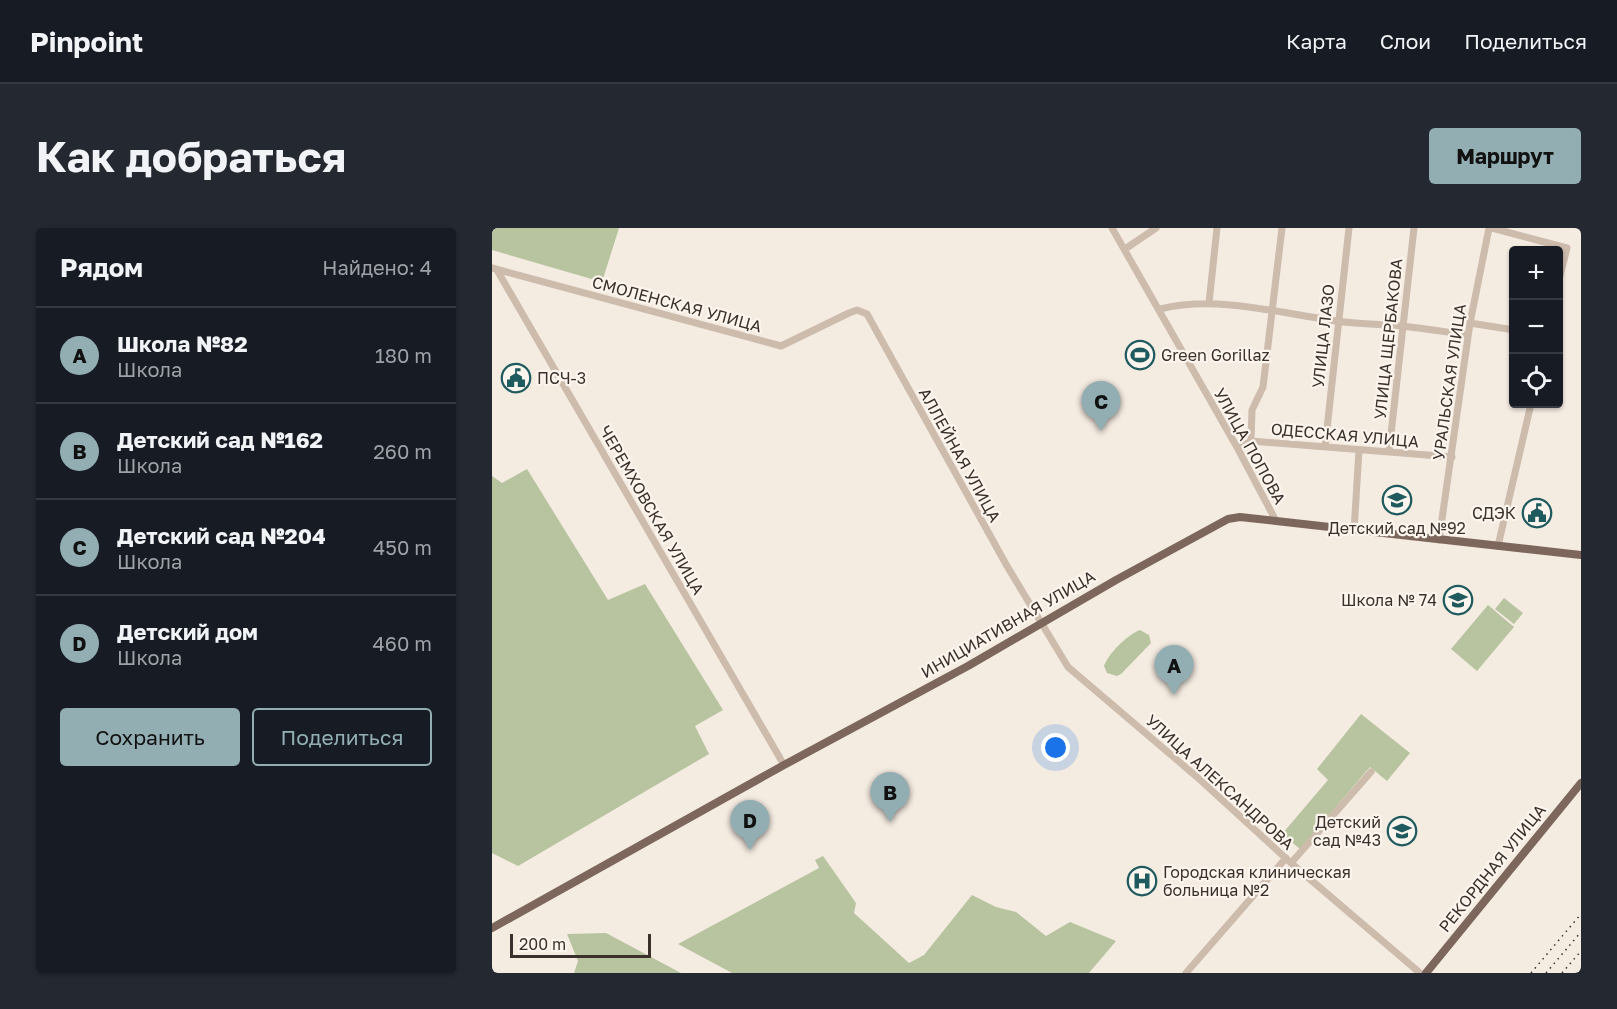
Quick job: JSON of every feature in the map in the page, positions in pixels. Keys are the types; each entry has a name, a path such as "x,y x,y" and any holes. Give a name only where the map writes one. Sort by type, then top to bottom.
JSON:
{"main road":[{"name":"ИНИЦИАТИВНАЯ УЛИЦА","path":"492,928 784,765 968,666 1228,519 1240,517 1581,555"},
{"name":"РЕКОРДНАЯ УЛИЦА","path":"1426,973 1581,783"}],"street":[{"name":"УЛИЦА ПОПОВА","path":"1112,228 1160,309 1276,521"},
{"path":"1125,249 1156,228"},
{"path":"1209,303 1217,228"},
{"path":"1251,441 1252,410 1263,387 1282,228"},
{"name":"УЛИЦА ЛАЗО","path":"1325,447 1349,228"},
{"name":"УЛИЦА ЩЕРБАКОВА","path":"1389,452 1401,326 1414,228"},
{"path":"1490,228 1559,246"},
{"name":"УРАЛЬСКАЯ УЛИЦА","path":"1439,540 1468,335 1490,228"},
{"path":"1563,247 1567,248 1563,264"},
{"name":"СМОЛЕНСКАЯ УЛИЦА","path":"494,269 781,346 849,313"},
{"name":"ЧЕРЕМХОВСКАЯ УЛИЦА","path":"494,269 784,765"},
{"path":"1160,309 1209,303 1272,310 1338,322 1401,326 1468,335"},
{"name":"АЛЛЕЙНАЯ УЛИЦА","path":"849,313 857,310 867,314 1041,624"},
{"path":"1470,323 1509,329"},
{"path":"1497,546 1530,408"},
{"name":"ОДЕССКАЯ УЛИЦА","path":"1238,449 1251,441 1452,457"},
{"path":"1354,531 1359,450"},
{"name":"УЛИЦА АЛЕКСАНДРОВА","path":"1041,624 1068,667 1197,777 1288,861 1420,973"},
{"path":"1186,973 1371,772"}],"green space":[{"path":"492,228 619,228 602,282 492,250"},
{"path":"527,469 608,600 645,584 723,710 695,726 709,754 518,866 492,853 492,476 502,483"},
{"path":"1504,598 1523,613 1514,624 1495,609"},
{"path":"1488,605 1514,627 1477,671 1451,649"},
{"path":"1140,630 1149,635 1151,643 1121,674 1117,676 1107,673 1104,666 1114,650 1124,640"},
{"path":"1361,714 1410,753 1387,781 1370,767 1300,849 1282,834 1328,780 1317,769"},
{"path":"823,856 856,903 854,913 909,963 924,955 972,895 996,907 1016,912 1046,936 1070,922 1116,941 1089,973 732,973 678,944 819,868 815,860"},
{"path":"606,933 681,973 574,973 578,961 567,934"}],"railway":[{"path":"1531,973 1581,914"},
{"path":"1546,973 1581,932"},
{"path":"1562,973 1581,951"}],"place":[{"name":"Green Gorillaz","path":"1140,355"},
{"name":"ПСЧ-3","path":"516,378"},
{"name":"Детский сад №204","path":"1101,431"},
{"name":"Детский сад №92","path":"1397,500"},
{"name":"СДЭК","path":"1537,513"},
{"name":"Школа № 74","path":"1458,600"},
{"name":"Школа №82","path":"1174,695"},
{"name":"Детский сад №162","path":"890,822"},
{"name":"Детский сад №43","path":"1402,831"},
{"name":"Детский дом","path":"750,850"},
{"name":"Городская клиническая больница №2","path":"1142,881"}]}
